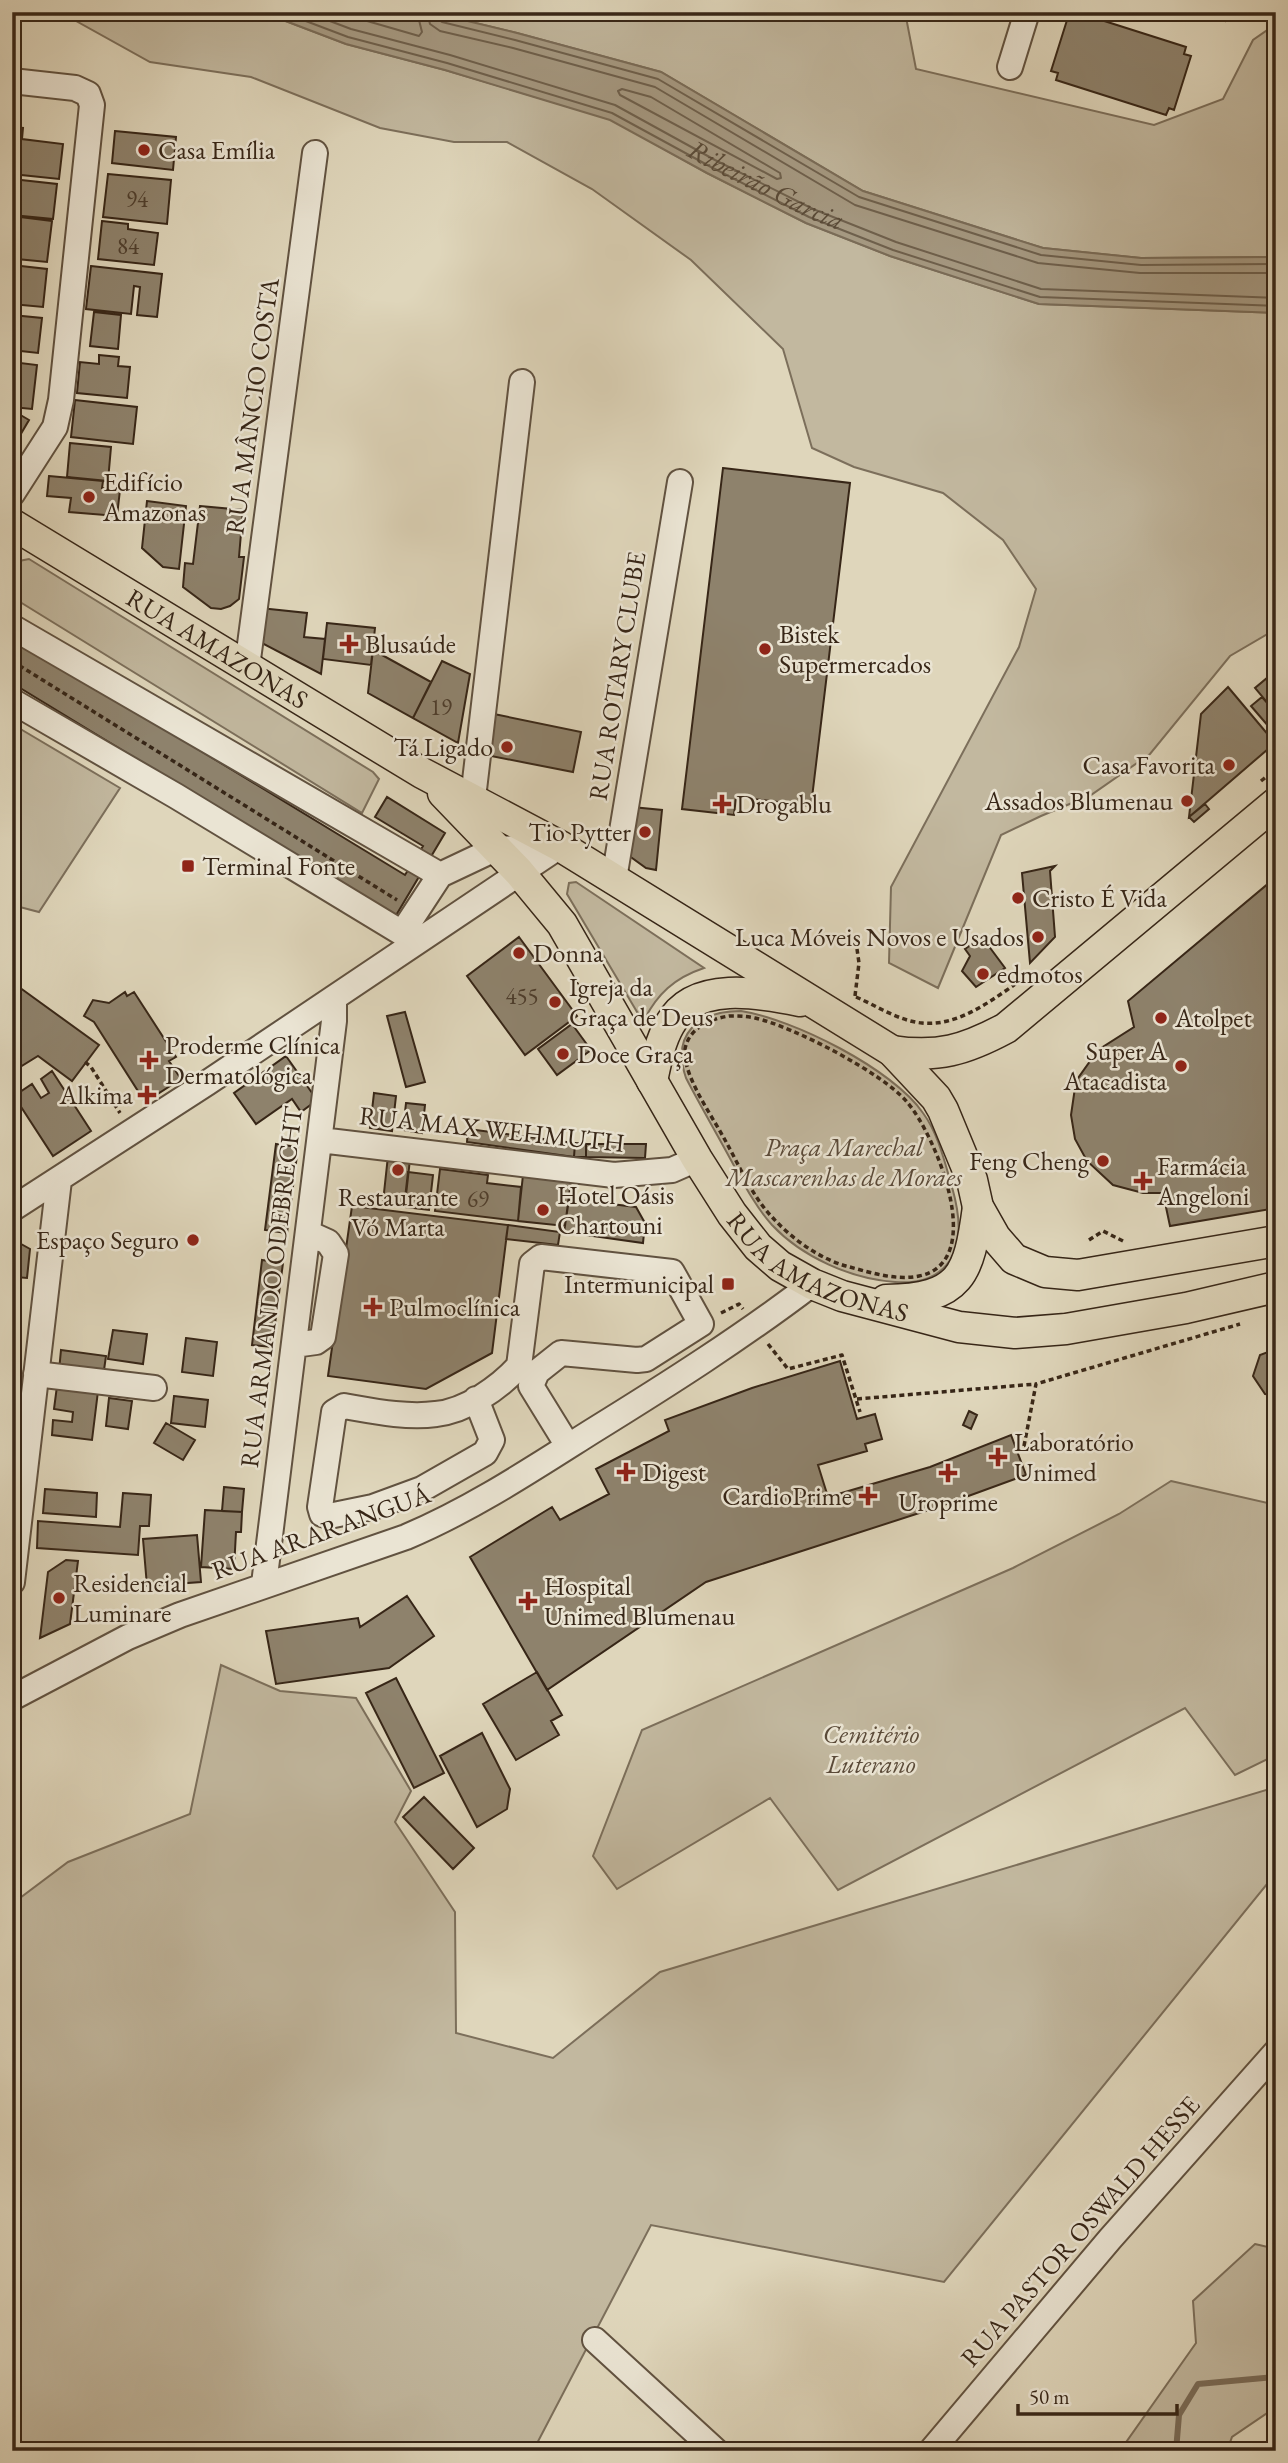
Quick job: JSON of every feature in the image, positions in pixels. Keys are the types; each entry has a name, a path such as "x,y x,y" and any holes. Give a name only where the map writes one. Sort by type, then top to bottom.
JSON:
{"main road":[{"name":"RUA AMAZONAS","path":"12,524 422,773 559,846 892,1051 936,1098 972,1180 978,1207 995,1237 1014,1259 1045,1272 1078,1275 1276,1241"},
{"name":"RUA AMAZONAS","path":"422,773 470,819 562,924 697,1159 732,1214 758,1247 780,1266 812,1284 858,1300 959,1327 1015,1332 1066,1329 1185,1308 1276,1287"},
{"path":"892,1051 917,1055 956,1051 975,1045 1006,1028 1265,795"},
{"path":"652,1081 659,1049 670,1024 677,1013 689,1004 708,996 738,992 818,1004"},
{"path":"858,1300 908,1300 933,1295 952,1286 963,1270 972,1247 978,1207"}],"street":[{"path":"1010,67 1027,12"},
{"path":"12,81 75,89 88,93 92,105 61,400 55,427 12,494"},
{"name":"RUA MÂNCIO COSTA","path":"247,667 315,153"},
{"path":"472,798 522,382"},
{"name":"RUA ROTARY CLUBE","path":"614,879 680,482"},
{"path":"12,627 440,875"},
{"path":"12,701 176,796 402,933 440,875 495,849 559,846"},
{"path":"12,1209 334,998 559,846"},
{"name":"RUA ARMANDO ODEBRECHT","path":"264,1584 320,1140 334,1021 334,998"},
{"name":"RUA MAX WEHMUTH","path":"320,1140 614,1175 672,1170 697,1159"},
{"path":"12,1581 59,1180"},
{"path":"523,1328 561,1353 637,1360 646,1359 701,1324 672,1272 541,1257 532,1264 523,1328 519,1377 561,1451"},
{"name":"RUA ARARANGUÁ","path":"12,1698 128,1637 264,1584 406,1537 441,1522 561,1451 756,1327 812,1284"},
{"path":"476,1399 492,1440 485,1453 422,1489 398,1498 362,1509 328,1516 322,1514 320,1507 334,1412 338,1408 344,1406 377,1411 437,1414 449,1412 519,1377 537,1372 561,1353"},
{"path":"36,1374 154,1388"},
{"name":"RUA PASTOR OSWALD HESSE","path":"931,2451 1110,2239 1276,2052"},
{"path":"596,2340 716,2451"}],"path":[{"path":"12,661 400,901"},
{"path":"1265,795 1276,769"},
{"path":"855,996 859,962 856,942"},
{"path":"844,990 896,1016 921,1023 948,1022 986,1004 1029,974"},
{"path":"748,1017 804,1037 886,1083 904,1098 928,1132 943,1171 952,1217 952,1247 942,1262 921,1276 893,1276 841,1264 814,1251 791,1235 761,1203 691,1077 685,1049 690,1036 705,1023 718,1018 748,1017"},
{"path":"85,1062 91,1067 132,1132"},
{"path":"856,1399 1036,1384 1251,1320"},
{"path":"764,1339 788,1369 842,1354 860,1412"},
{"path":"1016,1449 1024,1446 1036,1384"}],"green space":[{"path":"60,12 262,12 346,44 610,119 707,173 806,223 890,256 1039,304 1276,313 1276,629 1230,656 1150,754 1091,795 1001,835 938,988 889,963 891,887 1019,647 1036,589 1003,540 943,493 854,467 812,448 783,349 691,260 592,189 507,142 454,142 380,128 251,77 150,62"},
{"path":"430,12 905,12 916,69 1154,125 1223,99 1253,40 1276,24 1276,257 1141,258 1043,248 863,191 661,72"},
{"path":"29,559 373,772 379,779 362,813 12,597 12,572 19,561"},
{"path":"12,724 120,788 39,912 12,905"},
{"path":"576,882 704,968 668,988 654,1003 643,1022 567,894 569,883"},
{"name":"Praça Marechal Mascarenhas de Moraes","path":"741,1011 787,1024 840,1049 889,1080 909,1096 923,1113 940,1148 958,1212 956,1247 943,1269 928,1278 912,1282 861,1276 828,1264 798,1247 766,1218 745,1187 686,1078 682,1062 685,1037 692,1028 712,1015"},
{"name":"Cemitério Luterano","path":"1171,1481 1276,1505 1276,1755 1235,1775 1185,1708 838,1890 770,1798 617,1889 593,1856 642,1730 1013,1568 1119,1514"},
{"path":"221,1665 280,1691 356,1698 411,1791 395,1822 455,1912 456,2033 553,2058 660,1972 1276,1787 1276,1873 944,2282 651,2225 533,2451 12,2451 12,1904 68,1862 190,1814"},
{"path":"1255,2244 1276,2249 1276,2407 1232,2437 1227,2451 1123,2451 1122,2448 1196,2343 1193,2301"}],"water":[{"name":"Ribeirão Garcia","path":"262,12 430,12 661,72 863,191 1043,248 1141,258 1276,257 1276,313 1039,304 890,256 806,223 610,120 445,70 346,44"}],"building":[{"path":"1076,12 1186,47 1184,54 1191,56 1174,110 1169,108 1166,115 1056,80 1058,73 1051,71 1068,17 1074,19"},
{"path":"1196,12 1228,12 1225,21"},
{"path":"12,127 23,128 22,139 63,144 59,179 12,174"},
{"name":"Casa Emília","path":"115,131 176,137 173,170 112,163"},
{"path":"108,174 171,180 167,224 103,217"},
{"path":"12,179 57,184 53,219 12,215"},
{"path":"12,216 52,221 47,262 17,259 18,251 12,250"},
{"path":"102,221 128,224 128,229 158,233 154,265 98,259"},
{"path":"12,265 47,269 43,307 12,304"},
{"path":"91,266 162,274 157,317 137,315 140,287 134,286 131,314 86,309"},
{"path":"94,312 121,315 118,349 90,346"},
{"path":"12,315 42,318 38,353 12,350"},
{"path":"99,355 119,357 118,366 130,367 127,398 77,393 80,362 99,364"},
{"path":"12,362 37,365 32,409 12,407"},
{"path":"75,400 137,407 133,444 71,437"},
{"path":"12,410 29,420 12,449"},
{"path":"70,443 111,447 108,481 67,477"},
{"name":"Bistek Supermercados","path":"723,468 850,483 811,806 736,797 734,815 682,809"},
{"name":"Edifício Amazonas","path":"49,476 103,481 102,488 120,490 117,516 69,512 71,498 47,496"},
{"path":"147,501 186,506 179,569 163,567 142,548"},
{"path":"200,506 243,510 239,557 244,557 239,599 221,609 211,608 183,587 185,563 193,564"},
{"path":"260,608 307,613 304,637 325,639 321,674 256,640"},
{"name":"Blusaúde","path":"327,623 375,628 371,665 323,659"},
{"path":"12,636 405,875 423,846 375,817 387,797 445,833 395,917 12,683"},
{"path":"373,650 431,682 413,718 368,693"},
{"path":"442,661 470,674 458,743 413,718"},
{"path":"1267,678 1276,688 1276,713 1255,688"},
{"path":"1228,687 1275,743 1189,817 1201,714"},
{"path":"1262,697 1276,713 1276,735 1251,706"},
{"path":"494,714 581,732 573,772 486,755"},
{"path":"1205,804 1209,809 1194,822 1189,817"},
{"name":"Tio Pytter","path":"632,807 662,810 656,870 646,868 628,855"},
{"path":"1055,866 1050,871 1055,937 1030,963 1022,873"},
{"name":"Super A Atacadista","path":"1276,877 1276,1208 1170,1226 1163,1193 1143,1193 1113,1185 1087,1161 1075,1139 1071,1115 1076,1081 1098,1050 1134,1027 1128,1001"},
{"path":"519,937 577,1016 525,1055 467,976"},
{"path":"982,937 1005,968 976,987 962,971 970,956 965,949"},
{"path":"12,982 99,1045 72,1081 38,1056 12,1072"},
{"path":"125,992 127,996 134,992 176,1057 169,1061 181,1079 145,1102 94,1022 84,1016 93,1000 109,1003"},
{"path":"405,1012 425,1082 406,1087 387,1016"},
{"path":"572,1024 591,1050 557,1075 538,1049"},
{"path":"286,1056 317,1100 301,1112 292,1099 256,1124 234,1093"},
{"path":"52,1071 91,1131 53,1156 14,1096 32,1084 41,1098 49,1093 41,1079"},
{"path":"374,1093 396,1096 392,1131 370,1128"},
{"path":"406,1103 425,1105 422,1133 403,1130"},
{"path":"468,1129 575,1143 574,1157 467,1142"},
{"path":"575,1143 586,1144 586,1157 574,1157"},
{"path":"276,1144 298,1147 287,1233 265,1230"},
{"path":"586,1144 646,1144 645,1158 586,1157"},
{"path":"388,1156 410,1159 405,1204 383,1202"},
{"path":"440,1169 488,1175 487,1183 521,1187 518,1221 435,1211"},
{"path":"408,1172 433,1175 429,1210 404,1207"},
{"name":"Hotel Oásis Chartouni","path":"523,1175 571,1181 565,1226 518,1221"},
{"path":"569,1199 636,1207 645,1223 643,1243 564,1232"},
{"path":"352,1206 508,1225 492,1353 426,1389 328,1376"},
{"path":"508,1225 560,1232 558,1245 506,1239"},
{"path":"14,1240 30,1249 27,1278 16,1277 13,1308"},
{"path":"262,1260 283,1263 272,1347 252,1345"},
{"path":"113,1330 147,1334 143,1364 108,1359"},
{"path":"186,1338 217,1342 213,1376 182,1372"},
{"path":"1276,1349 1276,1395 1265,1394 1253,1376 1260,1355"},
{"path":"61,1350 106,1356 103,1377 59,1371"},
{"path":"840,1361 857,1419 875,1414 882,1439 865,1444 867,1451 818,1465 828,1497 930,1467 1011,1435 1026,1475 941,1506 706,1582 547,1690 470,1557 552,1507 560,1520 609,1494 596,1469 669,1431 665,1420 752,1388"},
{"path":"57,1386 98,1391 92,1440 52,1435 53,1420 72,1422 73,1412 54,1409"},
{"path":"174,1396 208,1400 205,1427 171,1423"},
{"path":"109,1398 132,1401 128,1429 106,1426"},
{"path":"969,1411 977,1415 971,1429 963,1425"},
{"path":"166,1423 195,1440 183,1460 154,1443"},
{"path":"224,1487 244,1489 242,1512 222,1511"},
{"path":"45,1489 97,1493 96,1517 43,1513"},
{"path":"123,1493 151,1495 149,1526 140,1526 138,1555 37,1548 38,1521 120,1527"},
{"path":"205,1510 242,1512 241,1532 236,1532 234,1569 201,1567"},
{"path":"197,1535 201,1582 147,1586 143,1539"},
{"name":"Residencial Luminare","path":"66,1560 78,1561 70,1624 40,1638 48,1572"},
{"path":"407,1596 434,1636 389,1668 276,1684 266,1631 358,1618 360,1627"},
{"path":"537,1672 562,1715 551,1721 559,1735 516,1760 483,1704"},
{"path":"396,1678 444,1773 414,1788 366,1693"},
{"path":"482,1733 510,1789 507,1809 477,1827 440,1756"},
{"path":"424,1797 474,1848 453,1869 403,1817"}],"waterway":[{"path":"1176,2451 1179,2415 1198,2384 1276,2377"}],"place":[{"name":"Casa Emília","path":"144,150"},
{"name":"Edifício Amazonas","path":"89,497"},
{"name":"Blusaúde","path":"349,644"},
{"name":"Bistek Supermercados","path":"765,649"},
{"name":"Tá Ligado","path":"507,747"},
{"name":"Casa Favorita","path":"1229,765"},
{"name":"Assados Blumenau","path":"1187,801"},
{"name":"Drogablu","path":"722,804"},
{"name":"Tio Pytter","path":"645,832"},
{"name":"Terminal Fonte","path":"188,866"},
{"name":"Cristo É Vida","path":"1018,898"},
{"name":"Luca Móveis Novos e Usados","path":"1038,937"},
{"name":"Donna","path":"519,953"},
{"name":"edmotos","path":"983,974"},
{"name":"Igreja da Graça de Deus","path":"555,1002"},
{"name":"Atolpet","path":"1161,1018"},
{"name":"Doce Graça","path":"563,1054"},
{"name":"Proderme Clínica Dermatológica","path":"149,1060"},
{"name":"Super A Atacadista","path":"1181,1066"},
{"name":"Alkima","path":"147,1095"},
{"name":"Feng Cheng","path":"1103,1161"},
{"name":"Restaurante Vó Marta","path":"398,1170"},
{"name":"Farmácia Angeloni","path":"1143,1181"},
{"name":"Hotel Oásis Chartouni","path":"543,1210"},
{"name":"Espaço Seguro","path":"193,1240"},
{"name":"Intermunicipal","path":"728,1284"},
{"name":"Pulmoclínica","path":"373,1307"},
{"name":"Laboratório Unimed","path":"998,1457"},
{"name":"Digest","path":"626,1472"},
{"name":"Uroprime","path":"948,1473"},
{"name":"CardioPrime","path":"868,1496"},
{"name":"Residencial Luminare","path":"59,1598"},
{"name":"Hospital Unimed Blumenau","path":"528,1601"}]}
